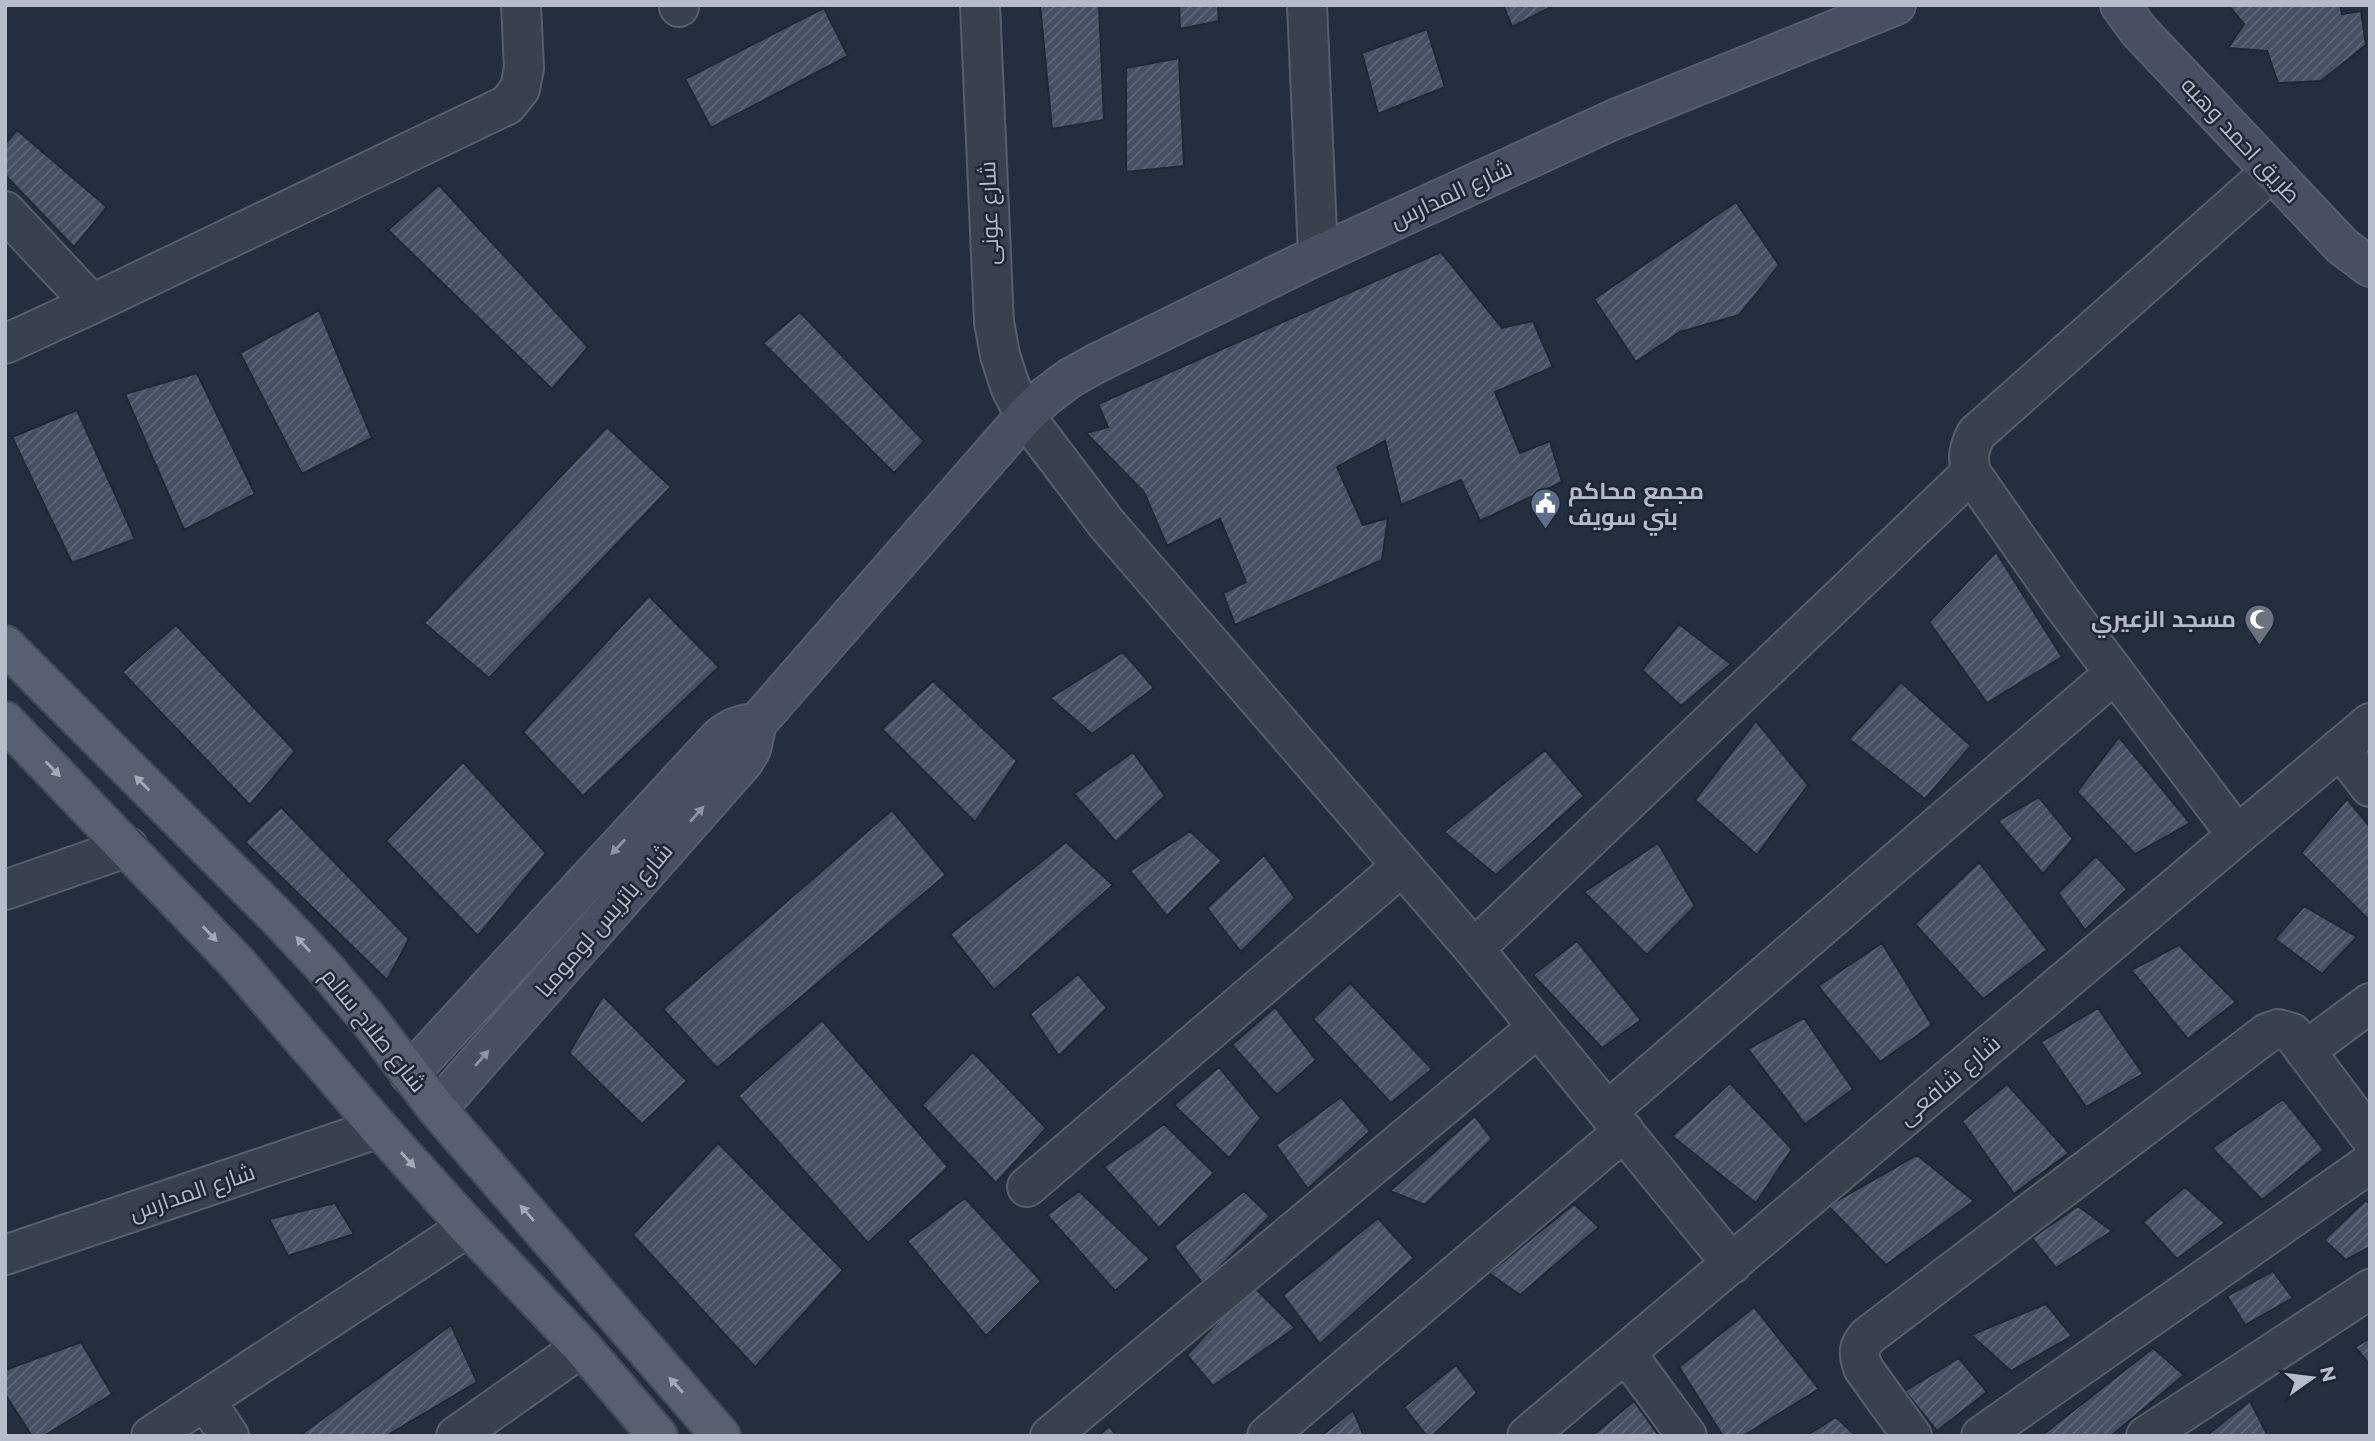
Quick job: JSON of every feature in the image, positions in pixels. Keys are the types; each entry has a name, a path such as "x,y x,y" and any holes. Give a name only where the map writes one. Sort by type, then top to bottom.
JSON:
{"main road":[{"name":"شارع صلاح سالم","path":"5,645 288,929 369,1020 437,1109 721,1436"},
{"path":"5,720 238,964 379,1128 582,1347 658,1436"}],"street":[{"path":"5,344 507,105 520,89 524,68 521,5"},
{"name":"شارع عونى","path":"979,5 994,322 1000,355 1010,386 1025,416 1106,523 1474,949 1731,1264"},
{"path":"1307,5 1318,255"},
{"name":"شارع المدارس","path":"1025,416 1046,396 1097,363 1318,255 1615,119 1896,5"},
{"name":"طريق احمد وهبه","path":"2120,5 2139,31 2271,172 2342,246 2370,267"},
{"path":"2237,835 2062,603 1971,473 1968,460 1969,447 1976,434 2271,172"},
{"path":"5,211 92,304"},
{"name":"شارع باتريس لومومبا","path":"437,1109 744,761 751,749 757,723 1025,416"},
{"path":"1474,949 1971,473"},
{"path":"1267,1436 2115,673"},
{"name":"شارع باتريس لومومبا","path":"409,1074 719,738 730,729 757,723"},
{"name":"شارع شافعى","path":"1527,1436 2370,723"},
{"path":"2340,748 2370,788"},
{"path":"5,890 128,847"},
{"path":"1027,1187 1402,866"},
{"path":"2305,1051 2370,1003"},
{"path":"1050,1436 1538,1027"},
{"path":"1912,1436 1863,1367 1858,1355 1860,1345 1868,1336 2267,1033 2278,1029 2292,1033 2370,1137"},
{"name":"شارع المدارس","path":"5,1255 379,1128"},
{"path":"1981,1436 2370,1163"},
{"path":"151,1436 468,1227"},
{"path":"2146,1436 2370,1289"},
{"path":"456,1436 582,1347"},
{"path":"1626,1353 1688,1436"},
{"path":"205,1399 229,1436"}],"building":[{"path":"1040,5 1099,5 1104,120 1052,129"},
{"path":"1179,5 1218,5 1219,21 1180,29"},
{"path":"1503,5 1555,5 1512,27"},
{"path":"2228,5 2340,5 2342,14 2361,11 2366,45 2321,81 2278,83 2267,51 2228,48 2244,24"},
{"path":"824,8 848,56 711,128 685,79"},
{"path":"1427,29 1445,87 1378,114 1362,53"},
{"path":"1179,58 1184,166 1126,172 1126,68"},
{"path":"17,130 107,207 74,247 5,175 5,144"},
{"path":"439,185 588,347 552,389 388,230"},
{"path":"1736,202 1779,265 1739,315 1680,332 1636,362 1594,299"},
{"path":"1441,252 1502,328 1533,321 1553,367 1495,392 1520,453 1550,441 1562,482 1480,521 1461,480 1401,505 1385,441 1337,467 1363,525 1388,518 1382,560 1235,625 1223,593 1246,582 1220,519 1167,546 1144,492 1086,433 1108,427 1098,404"},
{"path":"319,310 372,438 302,474 240,353"},
{"path":"800,312 924,441 894,473 763,343"},
{"path":"197,373 255,494 184,530 125,394"},
{"path":"77,410 135,539 72,563 12,437"},
{"path":"607,427 671,487 489,678 424,623"},
{"path":"1996,552 2062,657 1987,703 1929,622"},
{"path":"649,596 719,667 583,796 523,732"},
{"path":"1679,624 1731,664 1681,706 1642,670"},
{"path":"176,625 295,751 250,805 122,672"},
{"path":"1123,652 1154,688 1092,734 1050,698"},
{"path":"933,681 1017,761 975,822 882,729"},
{"path":"1901,682 1971,746 1925,799 1849,739"},
{"path":"1756,721 1808,785 1757,855 1695,800"},
{"path":"2119,737 2190,823 2135,854 2077,792"},
{"path":"1545,750 1584,796 1496,875 1444,832"},
{"path":"1133,752 1165,796 1116,842 1074,794"},
{"path":"463,762 546,853 478,936 386,841"},
{"path":"2039,797 2073,839 2043,874 1998,821"},
{"path":"2347,799 2370,827 2370,921 2301,853"},
{"path":"281,807 409,939 387,980 245,842"},
{"path":"892,810 946,875 717,1068 663,1009"},
{"path":"1190,831 1222,861 1167,916 1130,871"},
{"path":"1066,842 1113,885 994,990 950,934"},
{"path":"1658,843 1695,906 1647,955 1584,892"},
{"path":"1264,855 1295,898 1241,952 1207,908"},
{"path":"2096,856 2127,889 2085,930 2058,893"},
{"path":"1979,862 2047,950 1983,999 1915,924"},
{"path":"2304,906 2357,937 2322,974 2275,939"},
{"path":"1577,941 1641,1020 1602,1048 1533,975"},
{"path":"1882,943 1932,1025 1880,1062 1818,986"},
{"path":"2179,945 2236,1002 2188,1039 2131,970"},
{"path":"1078,974 1107,1008 1059,1056 1030,1014"},
{"path":"1350,983 1432,1069 1391,1103 1313,1019"},
{"path":"603,996 687,1081 642,1124 569,1053"},
{"path":"1275,1007 1316,1060 1277,1095 1232,1045"},
{"path":"2098,1008 2143,1074 2086,1107 2041,1042"},
{"path":"1804,1018 1853,1089 1805,1124 1748,1049"},
{"path":"822,1020 948,1167 868,1243 738,1096"},
{"path":"973,1052 1046,1128 996,1183 922,1105"},
{"path":"1219,1067 1261,1118 1229,1158 1174,1105"},
{"path":"1730,1083 1792,1149 1756,1203 1672,1136"},
{"path":"2007,1084 2069,1153 2014,1194 1962,1121"},
{"path":"1341,1097 1370,1131 1308,1189 1276,1145"},
{"path":"2283,1099 2324,1150 2262,1200 2212,1148"},
{"path":"1475,1116 1492,1139 1425,1205 1390,1191"},
{"path":"1164,1124 1214,1173 1159,1228 1104,1167"},
{"path":"718,1143 843,1270 755,1367 633,1235"},
{"path":"1917,1155 1974,1201 1886,1265 1828,1206"},
{"path":"2185,1187 2225,1223 2177,1259 2143,1222"},
{"path":"1079,1191 1150,1259 1115,1291 1047,1215"},
{"path":"1244,1191 1270,1216 1203,1284 1174,1246"},
{"path":"965,1198 1041,1281 986,1336 907,1241"},
{"path":"2366,1200 2370,1205 2370,1247 2346,1260 2324,1240"},
{"path":"335,1203 354,1234 288,1256 269,1219"},
{"path":"1574,1204 1599,1227 1520,1295 1489,1273"},
{"path":"2078,1206 2112,1231 2056,1268 2032,1238"},
{"path":"1378,1218 1414,1258 1320,1344 1283,1295"},
{"path":"2273,1271 2293,1298 2245,1325 2227,1296"},
{"path":"1252,1285 1295,1328 1213,1386 1187,1355"},
{"path":"2046,1304 2072,1336 2011,1371 1971,1335"},
{"path":"1754,1307 1819,1389 1743,1436 1723,1436 1679,1367"},
{"path":"451,1325 477,1382 386,1436 299,1436"},
{"path":"2370,1338 2370,1365 2355,1347"},
{"path":"81,1342 112,1394 44,1436 32,1436 5,1394 5,1370"},
{"path":"2153,1348 2184,1375 2111,1436 2041,1436"},
{"path":"1959,1358 1987,1392 1937,1431 1905,1391"},
{"path":"1456,1365 1477,1393 1432,1436 1427,1436 1404,1407"},
{"path":"1634,1401 1659,1436 1592,1436"},
{"path":"2250,1401 2268,1436 2206,1436"},
{"path":"1353,1410 1364,1436 1321,1436"},
{"path":"1836,1417 1856,1436 1806,1436"},
{"path":"1109,1426 1117,1436 1098,1436"}],"place":[{"name":"مجمع محاكم بني سويف","path":"1545,531"},
{"name":"مسجد الزعيري","path":"2259,646"}]}
